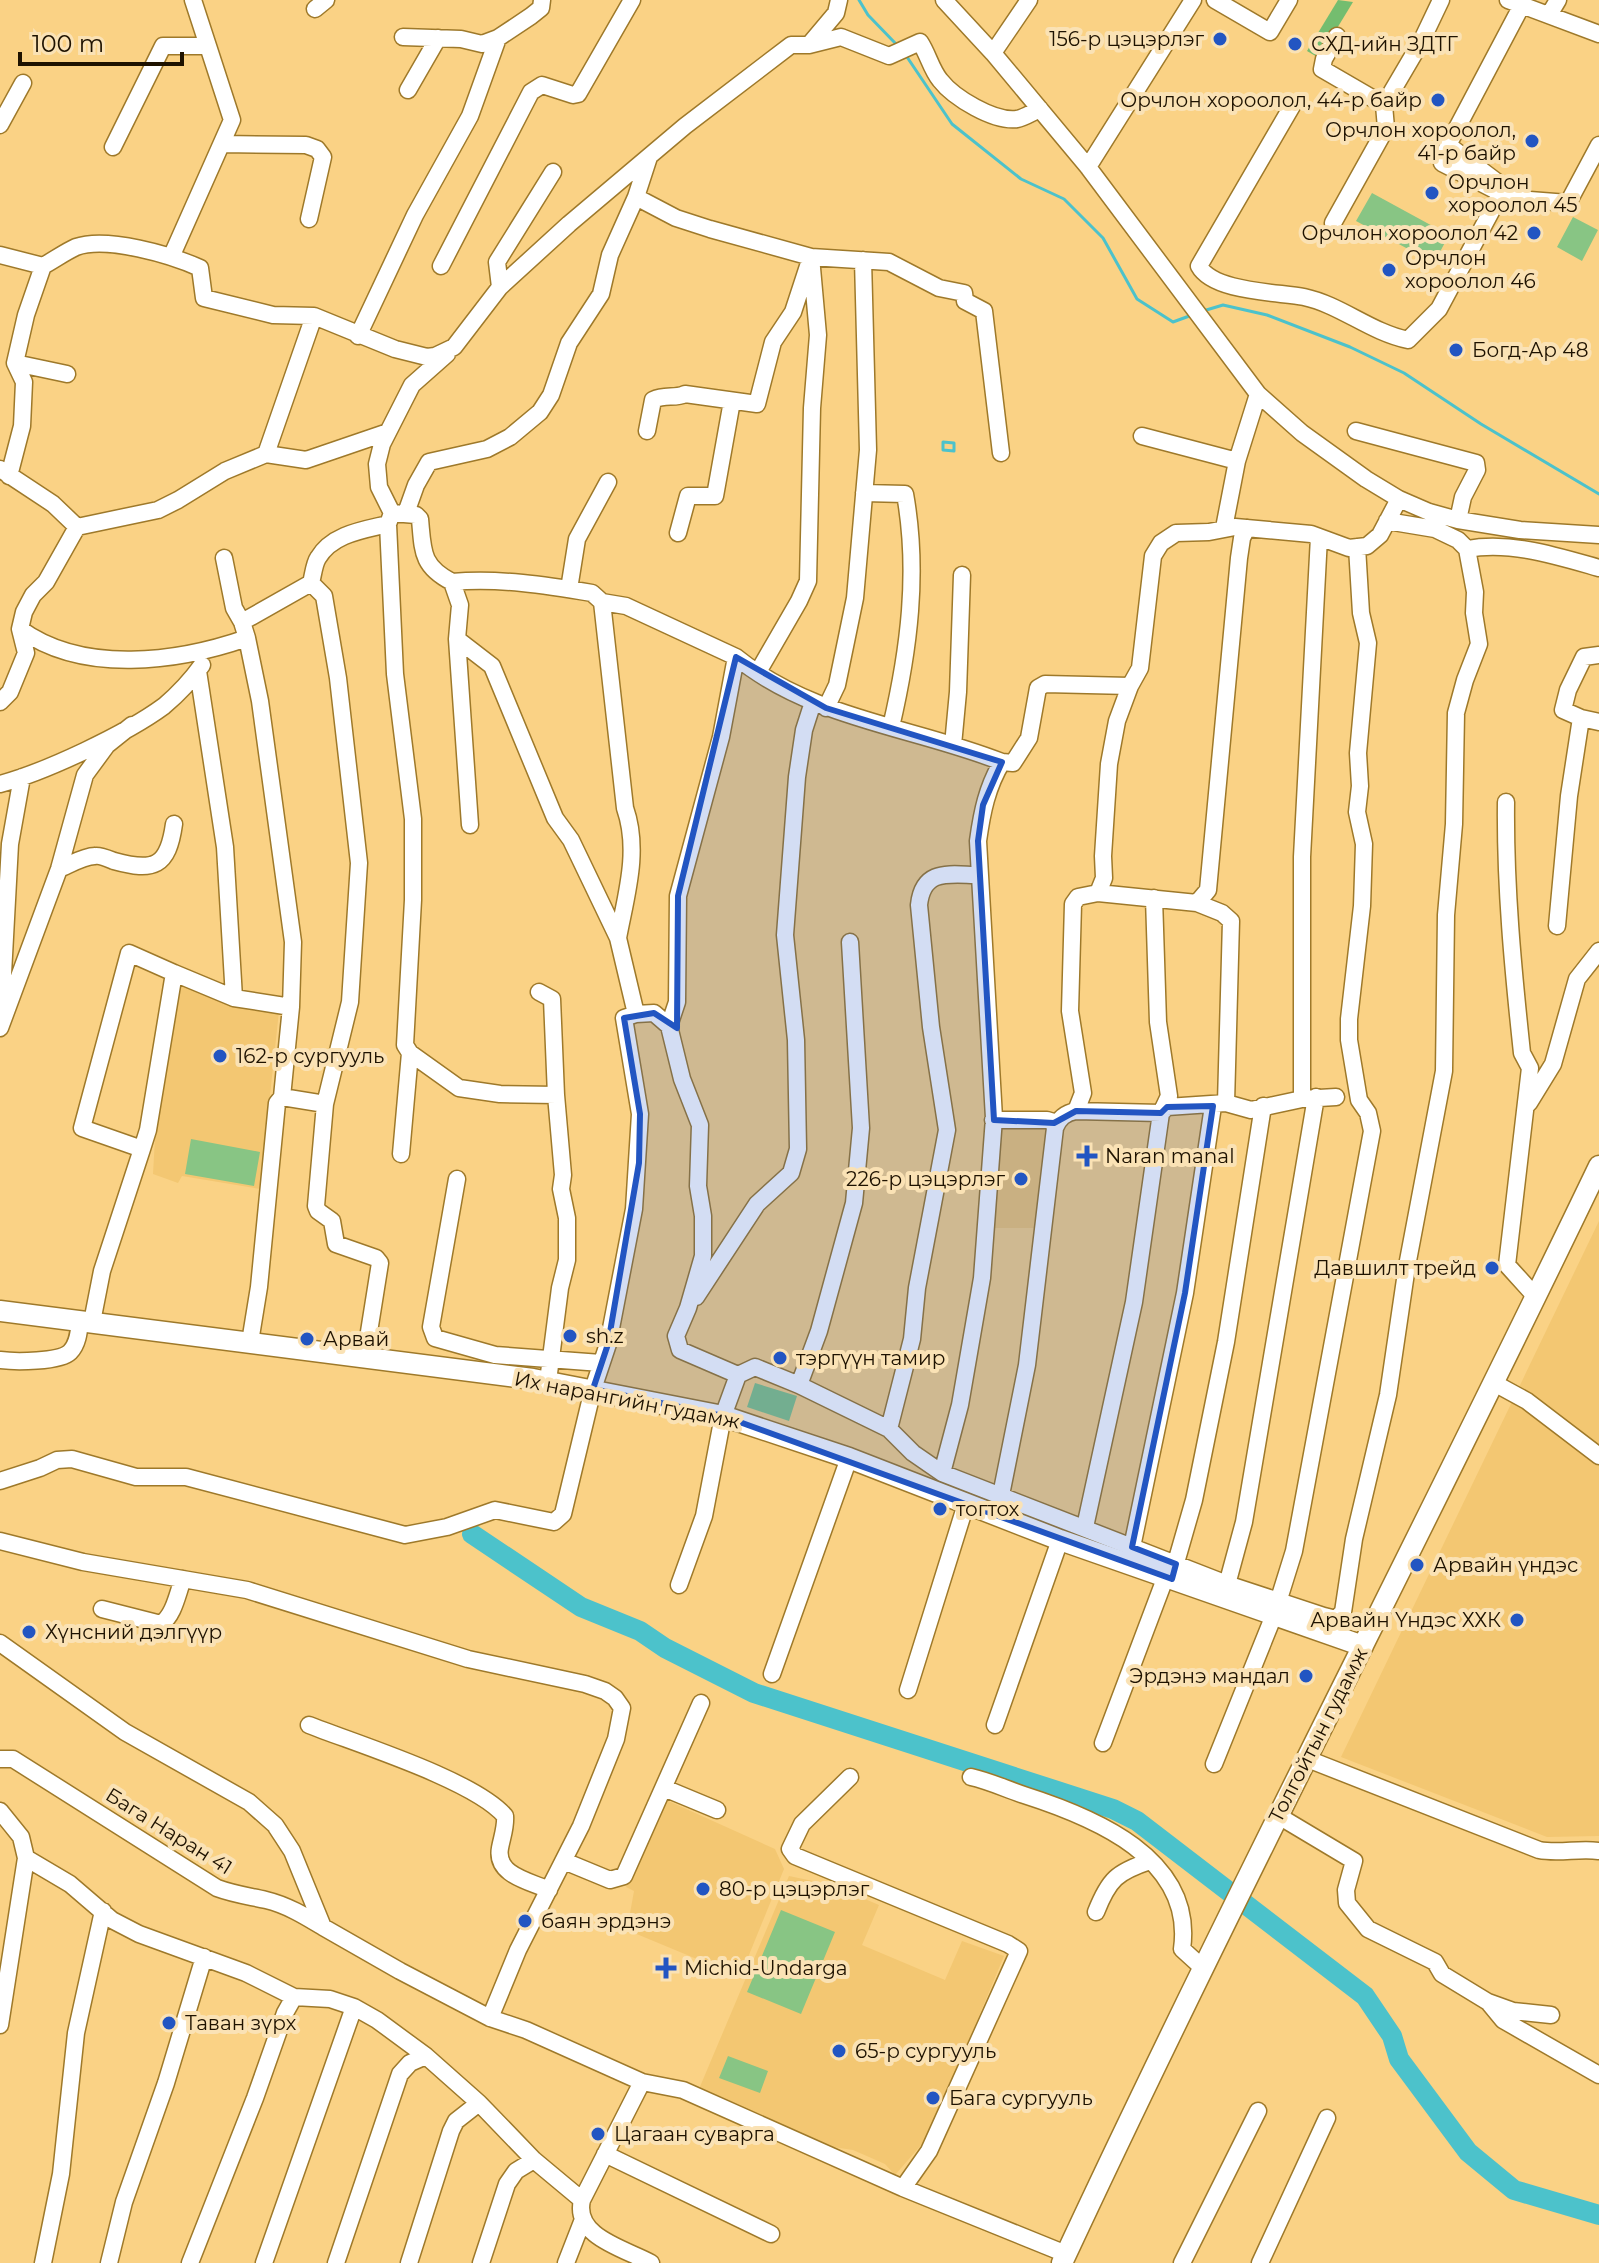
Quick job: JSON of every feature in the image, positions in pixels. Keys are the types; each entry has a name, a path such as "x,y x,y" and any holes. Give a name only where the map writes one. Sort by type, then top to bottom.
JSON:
{"main road":[{"name":"Толгойтын гудамж","path":"1064,2259 1277,1815 1599,1166"},
{"name":"Их нарангийн гудамж","path":"0,1311 365,1357 494,1364 549,1371 593,1389 723,1416 849,1458 1060,1540 1171,1573 1322,1624 1363,1646"}],"street":[{"path":"172,255 232,120 193,0"},
{"path":"403,37 461,39 482,44 498,38 541,8 542,0"},
{"path":"441,266 531,92 542,85 578,94 632,0"},
{"path":"809,45 836,13 839,0"},
{"path":"944,0 993,53 1088,167 1258,394 1302,433 1366,479 1399,499 1429,512 1520,530 1599,535"},
{"path":"993,53 1029,0"},
{"path":"1088,167 1193,0"},
{"path":"1215,0 1270,32 1289,0"},
{"path":"1333,223 1386,128 1384,105 1421,42 1441,0"},
{"path":"1549,15 1558,0"},
{"path":"1599,34 1515,3 1442,163 1519,199 1568,203 1599,145"},
{"path":"1337,36 1322,69 1384,105"},
{"path":"556,1095 500,1094 459,1088 410,1053 405,1045 407,960 413,900 413,819 395,674 395,517 379,487 377,464 388,432 412,385 454,347 500,287 649,157 791,45 809,45 841,37 889,56 920,42 942,82 959,98 978,109 1017,119 1040,109"},
{"path":"408,90 438,38"},
{"path":"358,336 415,215 470,116 498,38"},
{"path":"113,147 163,46 208,46"},
{"path":"0,125 23,83"},
{"path":"1292,106 1199,261 1202,272 1211,278 1242,289 1308,298 1386,335 1408,340 1439,309 1501,193"},
{"path":"222,144 306,145 317,149 323,157 309,219"},
{"path":"1448,145 1519,199"},
{"path":"395,517 429,462 487,449 510,437 540,412 551,395 569,343 601,294 610,255 636,197 649,157"},
{"path":"500,287 497,262 553,172"},
{"path":"636,197 676,218 811,257 889,262 939,288 964,293 965,301 984,311 1001,453"},
{"path":"77,527 53,504 4,473 22,426 24,382 15,363 26,315 43,266 79,246 120,245 172,255 200,268 204,298 273,315 314,316 358,336 427,357 454,347"},
{"path":"0,255 43,266"},
{"path":"647,431 653,400 663,395 679,397 685,394 757,404 773,342 793,312 811,257"},
{"path":"758,672 808,581 812,408 818,335 811,257"},
{"path":"688,1308 723,1260 757,1204 791,1173 798,1149 796,1040 785,935 797,777 804,730 837,685 855,598 868,450 863,260"},
{"path":"266,454 314,316"},
{"path":"15,363 67,374"},
{"path":"1224,528 1237,461 1258,394"},
{"path":"678,533 688,496 715,496 732,401"},
{"path":"1356,431 1476,463 1477,470 1463,497 1458,520"},
{"path":"0,702 10,692 26,653 20,629 24,612 33,595 46,582 77,527 158,510 225,471 266,454 306,460 388,432"},
{"path":"1142,436 1237,461"},
{"path":"569,589 577,539 608,482"},
{"path":"864,493 905,494 911,525 913,589 903,678 891,727"},
{"path":"1098,893 1104,878 1109,764 1117,721 1140,668 1153,556 1161,543 1176,533 1247,528 1319,537 1349,548 1367,546 1380,535 1399,499"},
{"path":"20,629 32,638 70,655 158,660 212,650 311,583 317,559 335,539 395,517 420,519 422,549 428,565 452,582 489,579 592,593 602,602 626,606 736,657 820,705 1002,762 1013,763 1029,738 1038,688 1045,684 1130,686"},
{"path":"1322,1624 1336,1619 1343,1612 1354,1539 1388,1395 1407,1266 1444,1071 1446,915 1454,824 1456,713 1479,644 1474,613 1475,592 1467,549 1458,540 1435,529 1387,521"},
{"path":"1197,903 1208,890 1239,558 1247,528"},
{"path":"1225,1591 1244,1522 1258,1449 1309,1098 1302,857 1319,537"},
{"path":"1214,1764 1277,1608 1294,1551 1372,1131 1368,1113 1359,1100 1349,1040 1362,906 1364,844 1357,812 1360,786 1358,753 1368,643 1361,613 1357,547"},
{"path":"1467,549 1504,547 1547,553 1599,568"},
{"path":"224,558 263,715 292,928 291,1007 282,1097 277,1103 259,1287 250,1342"},
{"path":"953,745 962,575"},
{"path":"452,582 460,605 457,639 470,825"},
{"path":"311,583 324,596 338,678 359,863 350,1002 325,1104 316,1206 332,1221 336,1244 376,1258 381,1269 365,1357"},
{"path":"602,602 609,684 633,861 618,938"},
{"path":"457,639 492,666 555,818 571,840 618,938 636,1014"},
{"path":"0,784 22,777 132,725 165,705 198,671 212,650"},
{"path":"1599,655 1584,657 1568,690 1563,710 1599,722"},
{"path":"736,657 721,737 678,896 677,1002 669,1026 682,1079 700,1125 698,1186 703,1216 703,1256 688,1308 676,1336 680,1350 738,1375"},
{"path":"198,671 225,847 234,998"},
{"path":"1557,926 1569,796 1581,718"},
{"path":"0,1026 59,869 85,775 107,745 132,725"},
{"path":"942,1473 960,1405 978,1307 993,1120 978,841 983,805 990,782 1002,762"},
{"path":"0,1026 10,844 22,777"},
{"path":"1506,802 1509,918 1522,1053 1530,1068 1507,1265 1536,1297"},
{"path":"59,869 95,855 134,866 152,866 166,857 171,847 174,824"},
{"path":"889,1429 912,1339 917,1288 947,1130 931,1027 920,893 925,883 934,877 980,875"},
{"path":"1076,1111 1083,1093 1070,1011 1073,904 1078,897 1098,893 1154,898 1197,903 1222,913 1231,921 1220,1105 1132,1547"},
{"path":"1085,1527 1134,1302 1161,1113 1169,1096 1158,1022 1154,898"},
{"path":"799,1385 819,1331 854,1203 861,1128 850,942"},
{"path":"1527,1108 1553,1064 1577,979 1599,951"},
{"path":"142,1149 82,1128 126,956 132,953 234,998 291,1007"},
{"path":"0,1360 13,1362 60,1357 70,1352 86,1322 148,1130 174,973"},
{"path":"539,992 552,999 563,1175 561,1189 567,1218 567,1260 560,1288 549,1371 601,1363"},
{"path":"0,1481 57,1460 72,1459 136,1477 186,1477 405,1535 447,1527 495,1510 554,1522 563,1514 593,1389 608,1344 634,1209 640,1114 624,1018 654,1013 669,1026"},
{"path":"401,1154 410,1053"},
{"path":"282,1097 325,1104"},
{"path":"1001,1495 1027,1365 1057,1123 1068,1113 1076,1111 1161,1113 1167,1107 1220,1105 1251,1110 1309,1098 1336,1097"},
{"path":"1103,1743 1171,1573 1194,1500 1226,1342 1263,1106"},
{"path":"993,1120 1047,1120 1057,1123"},
{"path":"457,1179 431,1327 435,1338 494,1364"},
{"path":"679,1585 704,1516 723,1416 738,1375 755,1367 889,1429 913,1453 942,1473 1132,1547 1171,1573"},
{"path":"1494,1383 1527,1401 1599,1456"},
{"path":"772,1674 849,1458"},
{"path":"908,1690 966,1504"},
{"path":"995,1725 1060,1540"},
{"path":"0,1541 83,1562 247,1590 468,1659 585,1684 615,1698 622,1708 616,1739 564,1861 518,1950 490,2018"},
{"path":"102,1609 161,1624 173,1609 183,1579"},
{"path":"0,1643 125,1732 249,1802 275,1825 292,1851 323,1927"},
{"path":"564,1861 610,1880 624,1876 701,1703"},
{"path":"309,1725 434,1774 488,1800 505,1816 500,1864 508,1872 549,1890"},
{"path":"1305,1758 1539,1850 1599,1851"},
{"name":"Бага Наран 41","path":"0,1759 13,1759 217,1888 294,1910 490,2018 526,2030 642,2082 683,2090 1064,2259"},
{"path":"850,1777 802,1824 790,1849 795,1856 1019,1951 929,2151 903,2188"},
{"path":"971,1777 1080,1814 1115,1834 1150,1861 1166,1878 1178,1900 1183,1927 1182,1949 1207,1962"},
{"path":"664,1788 717,1810"},
{"path":"0,1811 21,1837 26,1858 0,2025"},
{"path":"1277,1815 1354,1861 1346,1890 1347,1903 1368,1929 1435,1962 1442,1974 1488,2002 1513,2011 1551,2015"},
{"path":"26,1858 70,1884 112,1920 139,1934 246,1973 294,1997 330,1999 354,2007 403,2037 479,2103 534,2160 582,2200"},
{"path":"1096,1912 1103,1895 1124,1869 1150,1861"},
{"path":"43,2263 61,2174 76,2033 103,1911"},
{"path":"109,2263 124,2202 166,2083 204,1957"},
{"path":"190,2263 285,2013 294,1997"},
{"path":"1488,2002 1503,2020 1599,2075"},
{"path":"264,2263 354,2007"},
{"path":"336,2263 400,2074 410,2063 426,2056"},
{"path":"642,2082 582,2200 579,2212 582,2222 610,2243 647,2262"},
{"path":"409,2263 451,2131 456,2121 479,2103"},
{"path":"1182,2263 1258,2111"},
{"path":"1260,2263 1327,2118"},
{"path":"605,2154 771,2234"},
{"path":"481,2263 507,2184 516,2171 534,2160"},
{"path":"566,2263 582,2222"}],"highlighted area":[{"path":"736,657 826,708 1002,762 983,805 978,841 994,1120 1054,1123 1076,1111 1161,1113 1167,1107 1213,1106 1185,1293 1132,1547 1176,1564 1172,1579 723,1416 593,1389 608,1344 639,1163 640,1114 624,1018 654,1013 677,1028 678,896"}],"shaded area":[{"name":"162-р сургууль","path":"180,979 279,1011 260,1189 182,1176 178,1183 153,1174 157,1102"},
{"name":"226-р цэцэрлэг","path":"1049,1126 1040,1228 994,1228 997,1127"},
{"path":"1599,1221 1599,1836 1547,1837 1341,1757"},
{"name":"80-р цэцэрлэг","path":"664,1799 775,1849 784,1869 740,1977 627,1930 634,1891 626,1887"},
{"name":"65-р сургууль","path":"789,1876 832,1885 879,1905 862,1945 945,1980 962,1941 1004,1956 929,2136 895,2175 885,2164 853,2150 833,2147 699,2089"}],"green space":[{"path":"1338,0 1353,2 1319,58 1307,51"},
{"path":"1372,193 1449,235 1434,263 1356,221"},
{"path":"1573,217 1598,230 1582,261 1557,247"},
{"path":"191,1139 260,1152 254,1186 185,1174"},
{"path":"755,1383 797,1396 789,1421 747,1407"},
{"path":"781,1910 835,1932 801,2014 747,1992"},
{"path":"728,2056 768,2071 760,2093 719,2078"}],"waterway":[{"path":"859,0 868,15 897,45"},
{"path":"905,54 952,124 1021,179 1064,199 1103,238 1137,299 1173,322 1192,315"},
{"path":"1203,311 1223,305 1267,315 1350,347 1404,373 1481,424 1599,494"},
{"path":"943,442 954,443 954,451 943,450 943,442"},
{"path":"472,1534 581,1607 640,1631 665,1648 754,1693 1113,1809 1137,1821 1365,1996 1392,2036 1399,2059 1468,2152 1514,2190 1599,2215"}],"place":[{"name":"156-р цэцэрлэг","path":"1220,39"},
{"name":"СХД-ийн ЗДТГ","path":"1295,44"},
{"name":"Орчлон хороолол, 44-р байр","path":"1438,100"},
{"name":"Орчлон хороолол, 41-р байр","path":"1532,141"},
{"name":"Орчлон хороолол 45","path":"1432,193"},
{"name":"Орчлон хороолол 42","path":"1534,233"},
{"name":"Орчлон хороолол 46","path":"1389,270"},
{"name":"Богд-Ар 48","path":"1456,350"},
{"name":"162-р сургууль","path":"220,1056"},
{"name":"Naran manal","path":"1087,1156"},
{"name":"226-р цэцэрлэг","path":"1021,1179"},
{"name":"Давшилт трейд","path":"1492,1268"},
{"name":"sh.z","path":"570,1336"},
{"name":"Арвай","path":"307,1339"},
{"name":"тэргүүн тамир","path":"780,1358"},
{"name":"тогтох","path":"940,1509"},
{"name":"Арвайн үндэс","path":"1417,1565"},
{"name":"Арвайн Үндэс ХХК","path":"1517,1620"},
{"name":"Хүнсний дэлгүүр","path":"29,1632"},
{"name":"Эрдэнэ мандал","path":"1306,1676"},
{"name":"80-р цэцэрлэг","path":"703,1889"},
{"name":"баян эрдэнэ","path":"525,1921"},
{"name":"Michid-Undarga","path":"666,1968"},
{"name":"Таван зүрх","path":"169,2023"},
{"name":"65-р сургууль","path":"839,2051"},
{"name":"Бага сургууль","path":"933,2098"},
{"name":"Цагаан суварга","path":"598,2134"}]}
